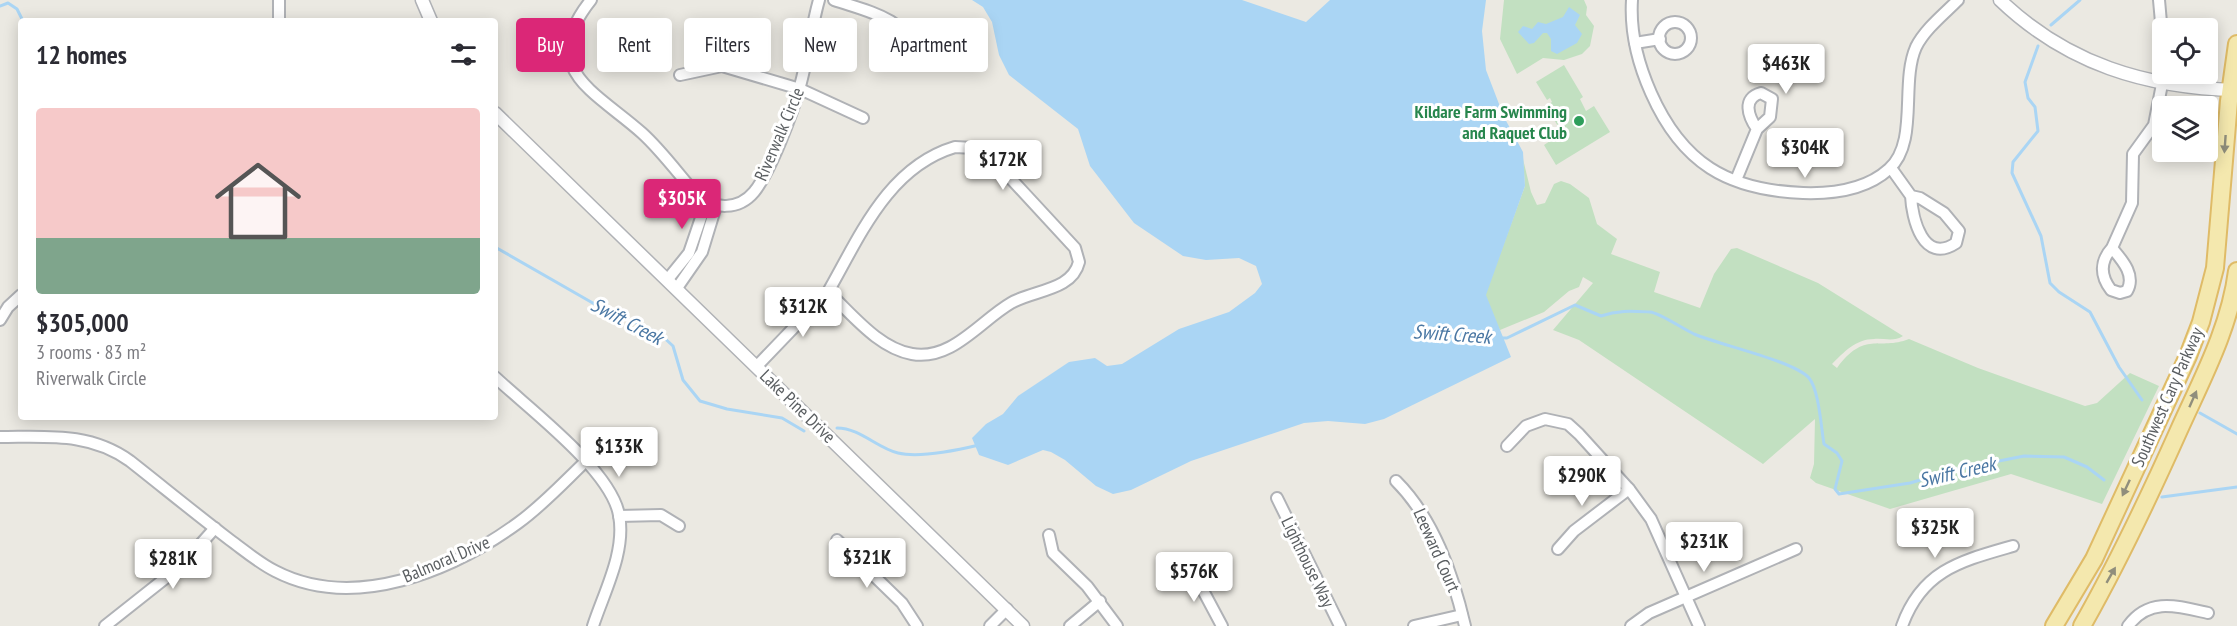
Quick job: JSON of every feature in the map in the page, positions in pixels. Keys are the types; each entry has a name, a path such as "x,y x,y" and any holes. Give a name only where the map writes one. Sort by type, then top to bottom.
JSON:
{"main road":[{"name":"Southwest Cary Parkway","path":"2054,626 2094,559 2188,356 2201,322 2215,268 2237,44"},
{"name":"Southwest Cary Parkway","path":"2082,626 2121,558 2210,363 2229,309 2237,271"}],"street":[{"path":"279,0 279,18"},
{"path":"422,0 430,18"},
{"path":"591,0 571,32 569,58 573,71 590,93 643,134 711,204 702,252 672,284"},
{"name":"Riverwalk Circle","path":"711,204 735,204 754,191 779,142 800,89 819,0"},
{"path":"834,0 888,18"},
{"path":"1632,0 1635,44 1641,71 1661,115 1674,136 1701,163 1736,180 1774,190 1815,194 1845,190 1864,184 1891,168 1900,154 1904,141 1910,67 1916,47 1929,29 1958,0"},
{"path":"2000,0 2036,30 2069,51 2118,72 2152,77"},
{"path":"2159,0 2161,18"},
{"path":"1635,44 1659,39"},
{"path":"680,75 722,66 800,89 863,118"},
{"path":"2112,248 2132,202 2133,154 2154,125 2163,84"},
{"path":"2196,84 2234,90"},
{"name":"Lake Pine Drive","path":"498,115 1023,626"},
{"path":"1736,180 1757,129"},
{"path":"757,366 828,292 882,199 919,164 935,154 955,147 974,148 989,155 1075,248 1079,257 1077,268 1068,280 1011,303 956,344 930,354 900,351 882,342 828,292"},
{"path":"1891,168 1911,196 1915,226 1922,238 1942,247 1949,247 1956,243 1959,231 1950,219 1931,204 1911,196"},
{"path":"0,320 8,307 18,298"},
{"path":"498,380 586,461 605,483 619,516 614,564 593,626"},
{"path":"1507,446 1526,426 1545,419 1568,424 1579,434 1629,489 1651,519 1700,626"},
{"name":"Balmoral Drive","path":"0,437 75,437 107,446 130,460 257,560 287,576 332,588 371,586 430,570 478,548 520,522 586,461"},
{"name":"Leeward Court","path":"1396,481 1421,511 1452,578 1464,621"},
{"path":"1558,549 1574,531 1629,489"},
{"name":"Lighthouse Way","path":"1277,498 1340,626"},
{"path":"619,516 661,515 679,526"},
{"path":"105,626 182,565 215,528"},
{"path":"1049,534 1053,553 1100,601 1117,626"},
{"path":"837,540 902,603 917,626"},
{"path":"1902,626 1916,597 1946,569 1969,559 2013,546"},
{"path":"1631,626 1649,613 1796,549"},
{"path":"1178,569 1198,581 1222,626"},
{"path":"1070,626 1100,601"},
{"path":"2128,626 2138,615 2156,606 2179,606 2208,613"},
{"path":"990,626 1007,609"},
{"path":"1414,626 1464,621"}],"green space":[{"path":"1504,0 1584,0 1587,7 1586,15 1594,26 1590,46 1582,54 1564,60 1543,58 1517,74 1500,39"},
{"name":"Kildare Farm Swimming and Raquet Club","path":"1564,65 1583,97 1580,99 1586,111 1594,106 1610,132 1556,165 1544,145 1562,133 1546,106 1552,102 1550,98 1547,100 1536,82"},
{"path":"1523,159 1531,192 1537,205 1545,203 1554,184 1561,181 1570,184 1589,198 1597,224 1617,239 1611,254 1660,272 1654,292 1700,308 1714,274 1731,249 1737,248 1818,283 1903,336 1862,341 1832,364 1837,368 1847,356 1864,345 1909,339 1978,368 2085,406 2097,403 2130,373 2159,386 2102,504 2011,474 1890,509 1816,483 1810,478 1814,464 1815,419 1763,464 1579,340 1553,330 1593,283 1583,277 1579,287 1569,291 1544,312 1500,330 1485,295 1525,186"}],"water":[{"path":"972,0 1242,0 1306,22 1330,0 1486,0 1482,31 1486,70 1504,117 1523,152 1525,186 1486,295 1511,357 1384,419 1365,424 1328,421 1304,423 1191,461 1131,490 1113,494 1096,486 1065,460 1051,452 1043,450 1008,465 979,455 972,438 986,424 1003,414 1018,396 1069,362 1095,358 1107,366 1122,364 1179,329 1229,312 1255,293 1262,284 1256,266 1239,258 1206,260 1183,256 1134,223 1090,166 1078,129 1009,75 999,55 992,22 983,7"},
{"path":"1569,7 1580,15 1575,25 1582,34 1577,43 1557,54 1551,51 1551,39 1547,33 1543,33 1534,43 1529,44 1518,32 1523,26 1532,29 1538,22 1546,24 1563,17"}],"waterway":[{"path":"2051,25 2080,0"},
{"name":"Swift Creek","path":"0,6 8,3 17,9 22,18"},
{"path":"2038,46 2025,82 2028,98 2035,107 2038,131 2013,162 2012,173 2041,236 2050,283 2059,292 2090,312 2119,367 2142,400"},
{"name":"Swift Creek","path":"498,249 598,306 660,334 673,346 683,380 700,401 727,409 782,418 804,431"},
{"name":"Swift Creek","path":"1502,338 1507,338 1575,305 1601,316 1631,311 1650,312 1694,334 1773,360 1801,372 1809,378 1812,384 1824,444 1837,453 1842,461 1835,489 1839,494 1910,483 1954,470 2024,456 2064,457 2087,467 2104,480"},
{"path":"2200,413 2237,434"},
{"name":"Swift Creek","path":"837,428 853,431 898,453 917,455 938,453 979,445"},
{"name":"Swift Creek","path":"2162,497 2237,487"}],"place":[{"name":"Kildare Farm Swimming and Raquet Club","path":"1579,121"}]}
